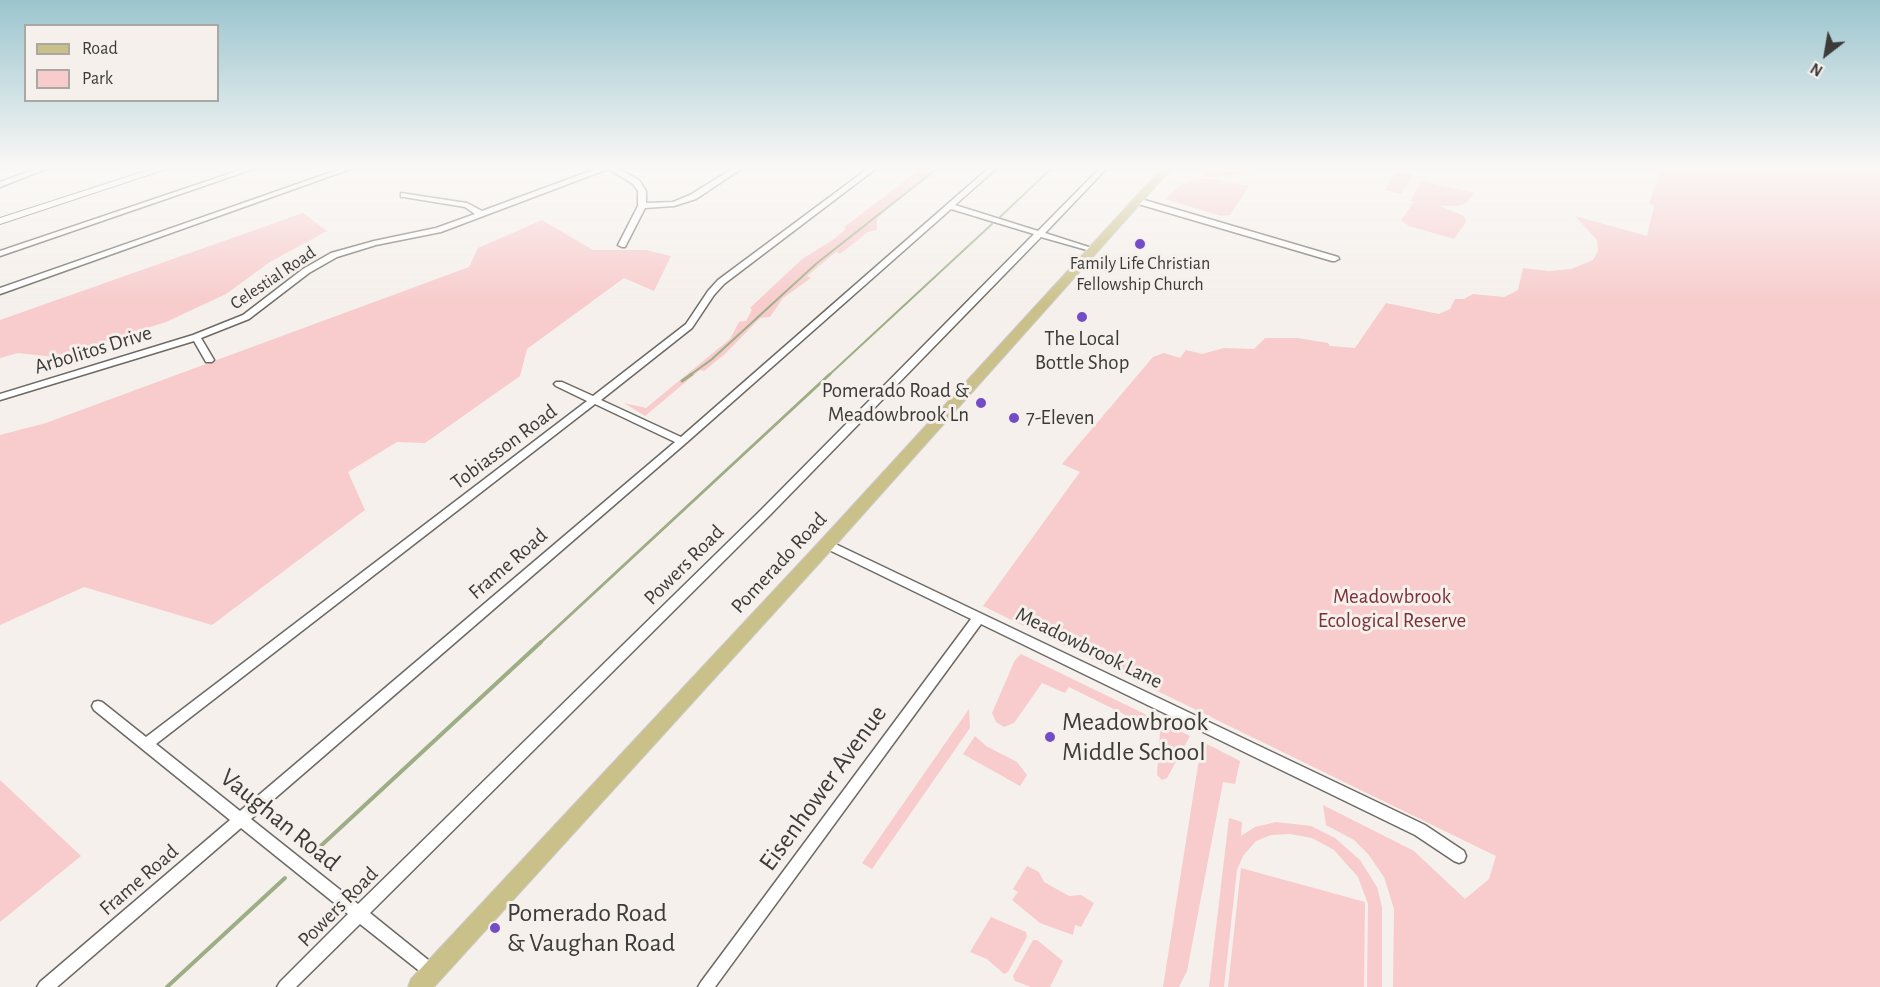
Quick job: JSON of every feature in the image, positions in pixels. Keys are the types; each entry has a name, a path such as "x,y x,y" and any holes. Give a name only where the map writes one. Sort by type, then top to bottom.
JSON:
{"main road":[{"name":"Pomerado Road","path":"418,987 827,544 1126,213"}],"street":[{"path":"0,219 18,213"},
{"path":"0,219 19,213"},
{"path":"0,254 120,213"},
{"path":"0,291 221,213"},
{"path":"622,245 638,213"},
{"name":"Tobiasson Road","path":"146,744 594,401 688,326 711,292 722,282 813,213"},
{"name":"Frame Road","path":"45,987 682,441 941,213"},
{"path":"973,213 1094,250"},
{"name":"Powers Road","path":"285,987 766,512 1059,213"},
{"path":"1178,213 1335,259"},
{"name":"Celestial Road","path":"196,338 246,317 306,271 334,255 374,243 438,230 482,214"},
{"path":"196,338 209,360"},
{"name":"Arbolitos Drive","path":"0,397 196,338"},
{"path":"559,384 682,441"},
{"name":"Meadowbrook Lane","path":"827,544 1420,830 1459,856"},
{"name":"Eisenhower Avenue","path":"706,987 979,616"},
{"name":"Vaughan Road","path":"98,706 432,972"}],"green space":[{"path":"303,213 327,231 270,262 226,294 166,322 54,357 18,353 0,358 0,320"},
{"path":"862,213 883,213 877,219 877,230 868,232 840,254 836,252 807,276 811,278 783,298 770,317 760,318 725,354 704,371 700,370 645,416 624,403 646,408 730,339 739,322 746,321 752,310 750,308 802,259 834,239 846,229 844,227"},
{"path":"1211,213 1231,213 1230,215 1221,216"},
{"path":"1406,213 1457,213 1464,216 1466,222 1454,239 1409,226 1401,220"},
{"name":"Meadowbrook Ecological Reserve","path":"1652,213 1880,213 1880,987 1393,987 1394,909 1384,877 1368,854 1354,840 1326,825 1323,805 1414,851 1465,899 1489,879 1496,856 983,606 1080,472 1062,464 1153,357 1164,353 1180,358 1186,350 1202,354 1224,348 1254,349 1265,338 1297,338 1328,343 1330,346 1355,348 1386,303 1439,314 1450,309 1455,299 1464,299 1473,294 1504,297 1518,290 1523,268 1549,271 1571,269 1593,260 1598,251 1597,240 1575,216 1647,236"},
{"path":"542,220 593,250 646,250 671,256 654,291 624,278 527,349 520,376 425,443 397,442 348,472 365,510 212,625 84,587 0,625 0,435 46,423 469,267 478,248"},
{"path":"1021,654 1190,736 1167,778 1162,780 1157,775 1160,732 1069,687 1065,693 1042,683 1014,723 1004,727 996,722 992,713 1015,660"},
{"path":"969,709 970,728 872,869 862,863"},
{"path":"975,736 986,746 1017,762 1027,775 1020,786 963,754"},
{"path":"1207,744 1240,761 1235,784 1223,782 1187,971 1179,987 1163,987 1198,765"},
{"path":"0,780 81,856 0,922"},
{"path":"1229,818 1242,822 1241,836 1255,827 1276,822 1311,826 1335,838 1360,860 1377,887 1382,907 1382,987 1367,987 1368,904 1358,877 1334,850 1312,838 1290,834 1271,835 1256,841 1243,856 1237,870 1224,987 1209,987"},
{"path":"1027,866 1039,872 1044,882 1069,896 1081,895 1094,903 1081,927 1075,925 1073,935 1040,923 1012,900 1018,892 1013,889"},
{"path":"1241,868 1365,902 1364,987 1228,987"},
{"path":"991,917 1026,932 1027,937 1008,972 1004,974 987,959 970,952"},
{"path":"1033,940 1037,940 1063,961 1050,987 1031,987 1015,981 1013,976"}],"waterway":[{"path":"690,375 711,360 817,263 880,213"},
{"path":"1000,217 1004,213"},
{"path":"829,375 992,224"},
{"path":"682,381 692,374"},
{"path":"540,643 830,374"},
{"path":"311,855 541,642"},
{"path":"167,987 285,878"}],"place":[{"name":"Family Life Christian Fellowship Church","path":"1140,244"},
{"name":"The Local Bottle Shop","path":"1082,317"},
{"name":"Pomerado Road & Meadowbrook Ln","path":"981,403"},
{"name":"7-Eleven","path":"1014,418"},
{"name":"Meadowbrook Middle School","path":"1050,737"},
{"name":"Pomerado Road & Vaughan Road","path":"495,928"}]}
